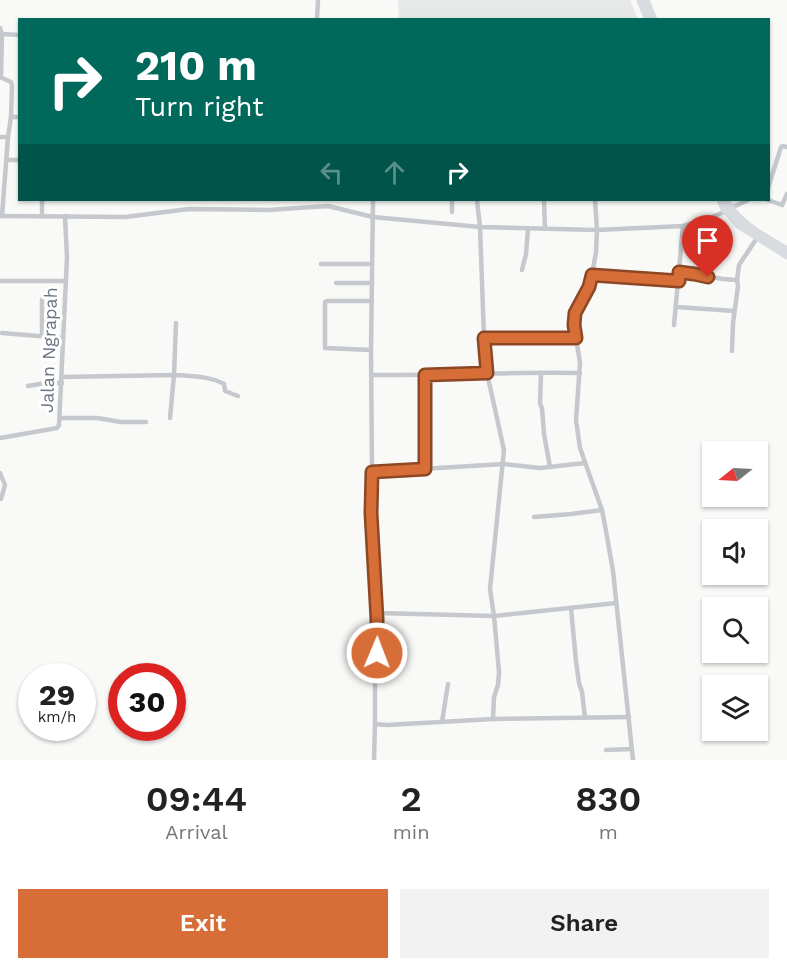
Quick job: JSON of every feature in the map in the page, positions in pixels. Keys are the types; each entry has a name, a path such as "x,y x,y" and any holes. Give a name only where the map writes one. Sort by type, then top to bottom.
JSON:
{"main road":[{"path":"640,0 647,18"},
{"path":"646,0 653,18"},
{"path":"721,201 735,219 757,238 787,256"},
{"path":"726,201 729,210"},
{"path":"735,219 787,250"}],"street":[{"path":"317,18 318,0"},
{"path":"0,28 2,34 0,77 11,82 11,117 1,216 125,217 189,209 268,210 328,206 373,217 528,229 597,230 683,226 708,219 746,201"},
{"path":"2,34 18,36"},
{"path":"11,117 18,117"},
{"path":"0,137 8,138"},
{"path":"770,182 781,147 787,147"},
{"path":"6,159 18,160"},
{"path":"770,201 782,205 787,194"},
{"path":"42,201 42,216"},
{"path":"373,201 371,513 377,613 374,760"},
{"path":"452,212 453,201"},
{"path":"477,201 487,373 504,450 490,589 498,672 493,719"},
{"path":"544,201 545,229"},
{"path":"595,201 597,230 592,275 589,287 575,313 574,325 580,363 576,420 580,448 602,510 610,551 633,760"},
{"name":"Jalan Ngrapah","path":"0,438 57,428 60,418 67,258 65,216"},
{"path":"674,325 683,226"},
{"path":"522,270 528,229"},
{"path":"732,351 739,265 757,238"},
{"path":"321,264 372,264"},
{"path":"679,272 737,280"},
{"path":"592,275 679,281"},
{"path":"0,281 65,281"},
{"path":"336,283 372,283"},
{"path":"42,299 42,335"},
{"path":"371,350 325,348 325,302 372,301"},
{"path":"677,307 734,311"},
{"path":"170,418 176,323"},
{"path":"2,333 63,338"},
{"path":"484,338 576,338"},
{"path":"541,373 540,404 550,467"},
{"path":"371,375 580,373"},
{"path":"62,377 174,375 206,378 222,382 225,392 238,396"},
{"path":"425,375 425,469"},
{"path":"28,386 46,383 62,384"},
{"path":"60,418 146,422"},
{"path":"372,472 504,464 537,468 585,463"},
{"path":"0,473 5,485 2,499"},
{"path":"534,517 602,510"},
{"path":"377,613 494,616 616,603"},
{"path":"571,608 585,718"},
{"path":"442,722 448,684"},
{"path":"375,724 629,717"},
{"path":"606,750 632,749"}],"shaded area":[{"path":"398,0 630,0 638,18 399,18"}],"route":[{"path":"377,653 371,513 372,472 425,469 425,375 487,373 484,338 576,338 575,313 589,287 592,275 679,281 679,272 708,277"}]}
